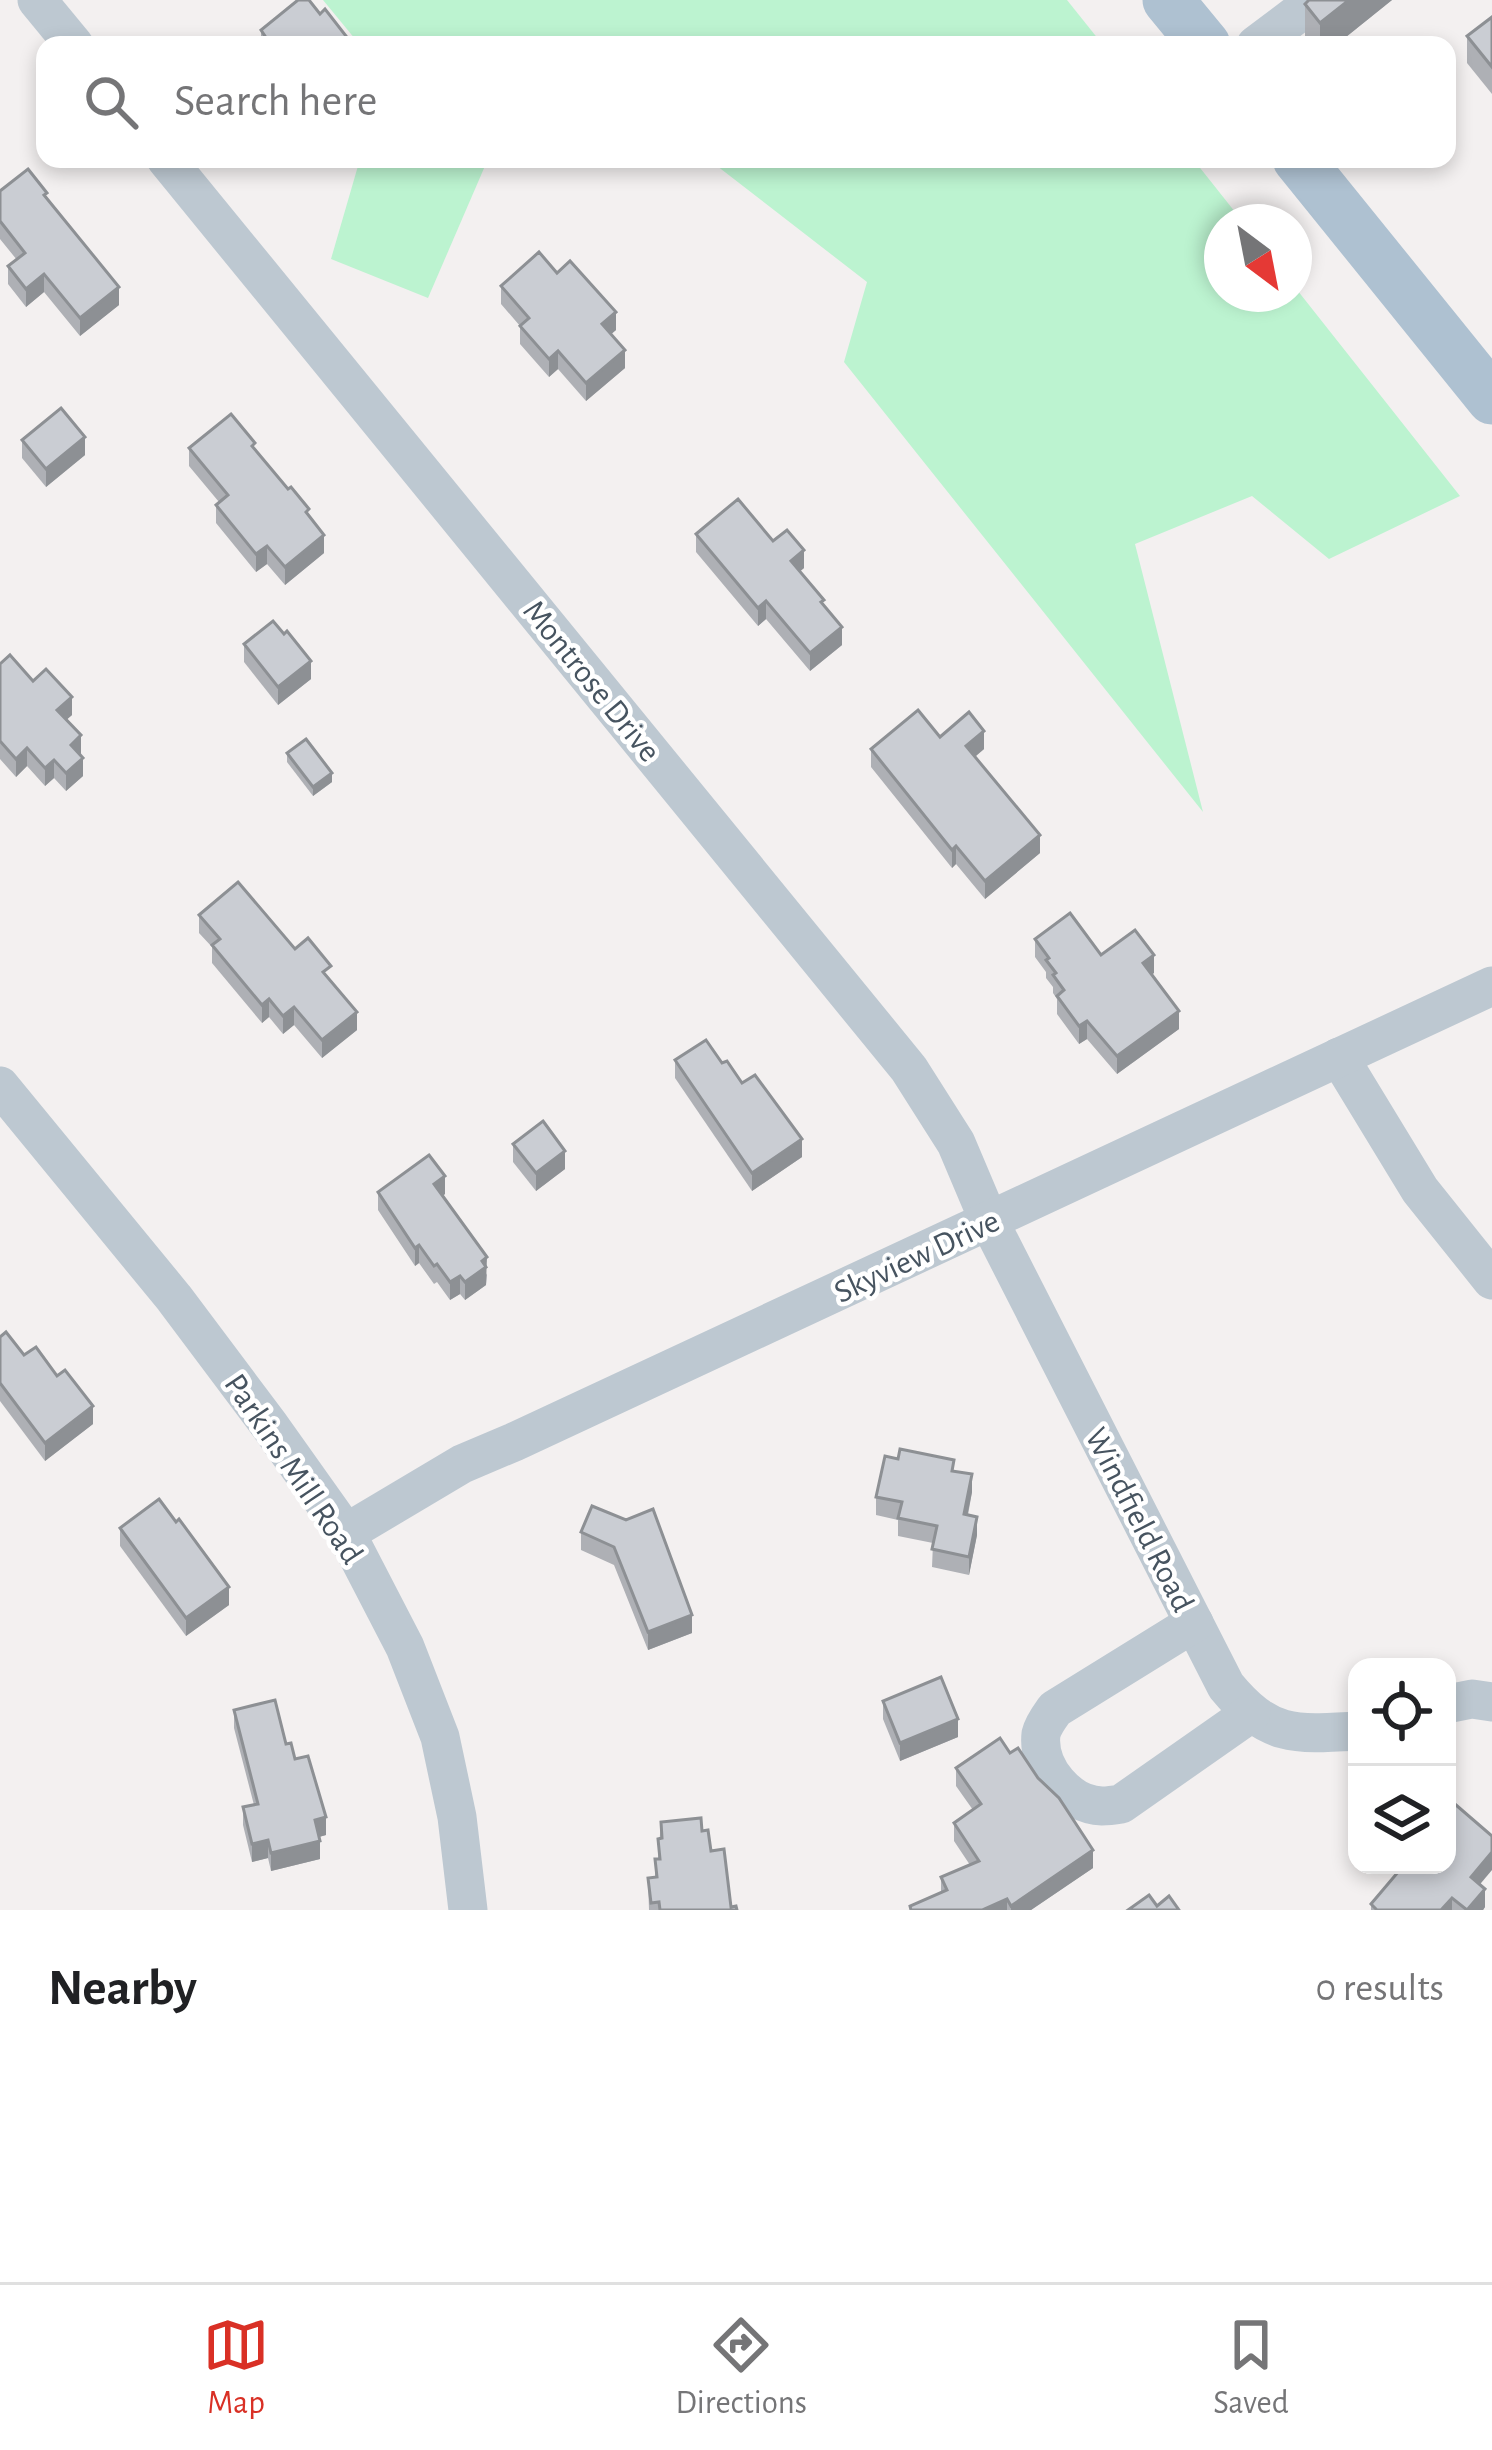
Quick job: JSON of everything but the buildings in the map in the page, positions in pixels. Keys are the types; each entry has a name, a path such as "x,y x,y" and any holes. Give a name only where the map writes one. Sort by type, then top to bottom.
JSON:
{"main road":[{"path":"1168,0 1198,36"},
{"path":"1305,168 1492,399"}],"street":[{"path":"38,0 67,36"},
{"path":"1268,36 1316,0"},
{"name":"Montrose Drive","path":"173,168 909,1070 956,1143 989,1221"},
{"name":"Skyview Drive","path":"346,1533 462,1464 1492,986"},
{"path":"1339,1057 1420,1190 1492,1280"},
{"name":"Parkins Mill Road","path":"0,1086 174,1298 346,1533 405,1647 440,1736 457,1817 468,1910"},
{"name":"Windfield Road","path":"989,1221 1226,1686 1251,1713"},
{"path":"1193,1623 1054,1708 1041,1731 1043,1757 1053,1780 1099,1807 1121,1804 1251,1713 1268,1725 1295,1731 1348,1731"},
{"path":"1456,1702 1492,1702"}],"green space":[{"path":"323,0 1067,0 1096,36 353,36"},
{"path":"357,168 484,168 428,298 331,259"},
{"path":"720,168 1200,168 1229,204 1204,204 1204,312 1312,309 1460,496 1329,559 1252,496 1135,544 1203,812 844,362 867,282"}]}
